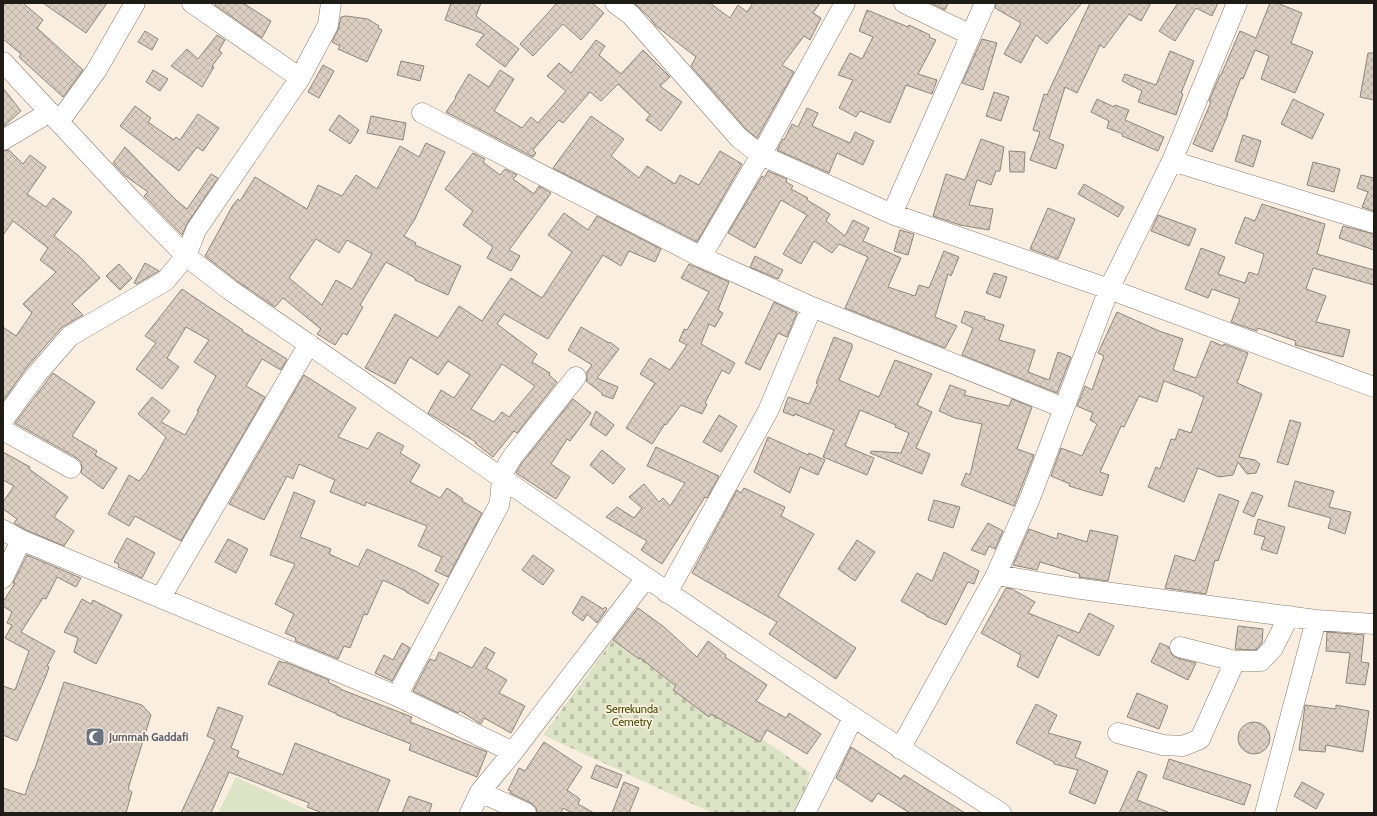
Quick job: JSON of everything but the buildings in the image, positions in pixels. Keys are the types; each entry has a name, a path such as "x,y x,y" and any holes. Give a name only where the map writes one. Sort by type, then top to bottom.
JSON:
{"street":[{"path":"3,140 54,117 96,71 135,3"},
{"path":"192,3 300,78"},
{"path":"3,420 36,375 70,336 165,281 186,256 196,230 300,78 328,25 331,3"},
{"path":"615,3 631,15 739,138 761,155 892,214 1109,289 1374,387"},
{"path":"701,258 761,155 845,3"},
{"path":"904,3 971,35"},
{"path":"892,214 985,3"},
{"path":"900,749 996,575 1030,498 1109,289 1172,161 1237,3"},
{"path":"3,62 138,207 186,256 230,290 667,593 900,749 1001,813"},
{"path":"422,113 701,258 812,307 1064,408"},
{"path":"1172,161 1374,222"},
{"path":"667,593 768,411 812,307"},
{"path":"161,597 309,344"},
{"path":"397,696 499,505 502,490 502,479 506,467 513,456 576,377"},
{"path":"3,430 71,468"},
{"path":"3,530 21,540 397,696 513,752"},
{"path":"3,578 21,540"},
{"path":"996,575 1074,588 1316,620 1374,624"},
{"path":"470,813 480,792 513,752 646,578"},
{"path":"1180,647 1235,661 1261,661 1273,648 1289,616"},
{"path":"1265,813 1316,620"},
{"path":"1118,733 1163,745 1183,746 1200,739 1235,661"},
{"path":"805,813 854,718"},
{"path":"480,792 526,813"}],"green space":[{"name":"Serrekunda Cemetry","path":"616,636 811,773 796,813 712,813 543,735"},
{"path":"236,777 314,813 218,813"}],"place":[{"name":"Jummah Gaddafi","path":"95,737"}]}
